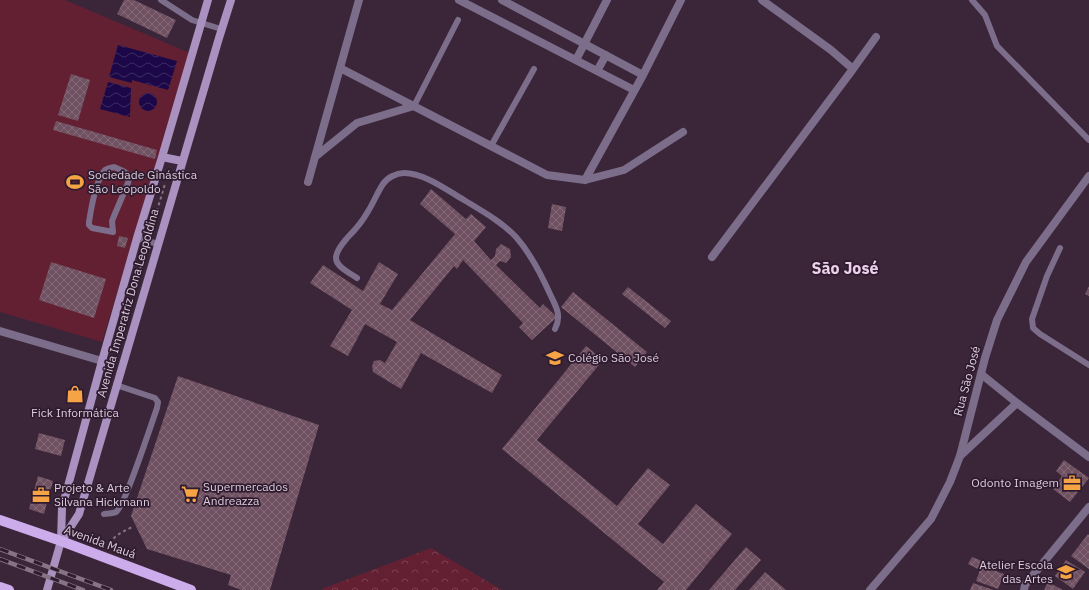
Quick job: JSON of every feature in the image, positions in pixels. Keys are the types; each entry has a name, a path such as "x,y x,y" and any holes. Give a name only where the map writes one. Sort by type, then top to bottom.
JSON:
{"main road":[{"name":"Avenida Imperatriz Dona Leopoldina","path":"47,590 61,541 62,508 102,361 208,0"},
{"name":"Avenida Imperatriz Dona Leopoldina","path":"61,541 79,514 182,161 231,0"},
{"path":"162,157 182,161"},
{"name":"Avenida Mauá","path":"0,520 61,541 191,590"},
{"path":"0,587 9,590"}],"street":[{"path":"308,182 359,0"},
{"path":"459,0 470,3 634,90"},
{"path":"502,0 643,74"},
{"path":"576,60 607,0"},
{"path":"585,180 643,74 681,0"},
{"path":"762,0 831,50 853,69"},
{"path":"712,257 876,37"},
{"path":"597,71 606,55"},
{"path":"340,68 548,175 585,180 624,170 683,132"},
{"path":"315,157 357,123 414,106"},
{"name":"Rua São José","path":"870,590 931,519 950,482 960,456 981,374 997,320 1026,262 1089,176"},
{"path":"0,331 102,361"},
{"path":"981,374 1089,457"},
{"path":"960,456 1017,403"},
{"path":"1024,590 1025,585 1089,507"}],"lane":[{"path":"162,0 192,20 222,29"},
{"path":"972,0 985,15 997,46 1089,140"},
{"path":"414,106 458,20"},
{"path":"491,146 534,69"},
{"path":"114,167 127,173 129,178 112,221 113,232 92,228 89,222 95,192 103,173 107,169 114,167"},
{"path":"357,278 340,266 337,262 336,256 338,251 368,213 383,183 391,176 402,172 411,174 437,184 493,218 515,237 528,252 548,288 558,315 558,322 555,328"},
{"path":"137,238 158,244"},
{"path":"1060,248 1047,276 1032,319 1033,328 1089,365"},
{"path":"104,514 116,512 120,508 158,402 155,398 116,385"}],"path":[{"path":"106,558 109,546 114,537 132,527"}],"green space":[{"name":"Sociedade Ginástica São Leopoldo","path":"0,0 65,0 190,53 102,342 0,312"},
{"path":"431,548 502,590 322,590 324,588"}],"water":[{"path":"118,45 177,61 168,90 132,80 132,83 109,77"},
{"path":"108,82 131,88 130,117 100,109"},
{"path":"148,93 154,96 157,102 154,108 148,111 142,108 139,102 142,96"}],"building":[{"path":"124,0 134,0 176,20 167,38 117,14"},
{"path":"71,74 90,80 78,121 58,115"},
{"path":"56,121 157,150 155,159 53,130"},
{"path":"431,189 466,219 471,214 486,227 474,241 491,260 495,256 496,249 501,244 510,249 511,257 506,263 500,261 496,265 540,308 543,304 557,317 532,340 519,327 523,323 463,260 457,269 454,266 410,320 502,375 492,393 421,353 401,389 373,372 372,366 374,361 380,360 385,363 397,342 365,324 348,356 330,346 352,310 310,283 323,265 363,291 379,262 398,274 380,304 392,310 455,234 420,204"},
{"path":"552,204 566,207 562,231 548,228"},
{"path":"119,236 128,238 125,248 117,246"},
{"path":"51,262 106,279 94,318 39,300"},
{"path":"1089,286 1089,296 1085,294"},
{"path":"628,287 671,321 665,328 622,294"},
{"path":"573,292 647,352 635,367 561,307"},
{"path":"586,346 603,360 537,440 617,506 648,468 670,485 638,524 663,544 696,504 732,534 686,590 657,590 664,582 502,449"},
{"path":"178,376 319,425 270,590 241,590 228,585 231,575 147,549 131,516"},
{"path":"39,433 65,440 61,456 35,449"},
{"path":"1064,460 1089,478 1070,502 1053,489 1062,476 1056,471"},
{"path":"38,476 53,481 44,514 29,509"},
{"path":"1088,534 1089,535 1089,569 1071,556"},
{"path":"746,547 761,560 735,590 709,590"},
{"path":"972,557 987,563 985,567 1004,574 998,589 976,581 980,570 968,564"},
{"path":"1066,560 1085,572 1073,589 1055,576"},
{"path":"765,572 786,590 749,590"},
{"path":"1048,582 1063,590 1044,590"},
{"path":"973,583 994,590 970,590"}],"railway":[{"path":"0,549 111,590"},
{"path":"0,559 83,590"}],"place":[{"name":"Sociedade Ginástica São Leopoldo","path":"75,182"},
{"name":"Colégio São José","path":"555,358"},
{"name":"Fick Informática","path":"75,394"},
{"name":"Odonto Imagem","path":"1072,483"},
{"name":"Supermercados Andreazza","path":"190,494"},
{"name":"Projeto & Arte Silvana Hickmann","path":"41,495"},
{"name":"Atelier Escola das Artes","path":"1066,572"}],"district":[{"name":"São José","path":"845,268"}]}
